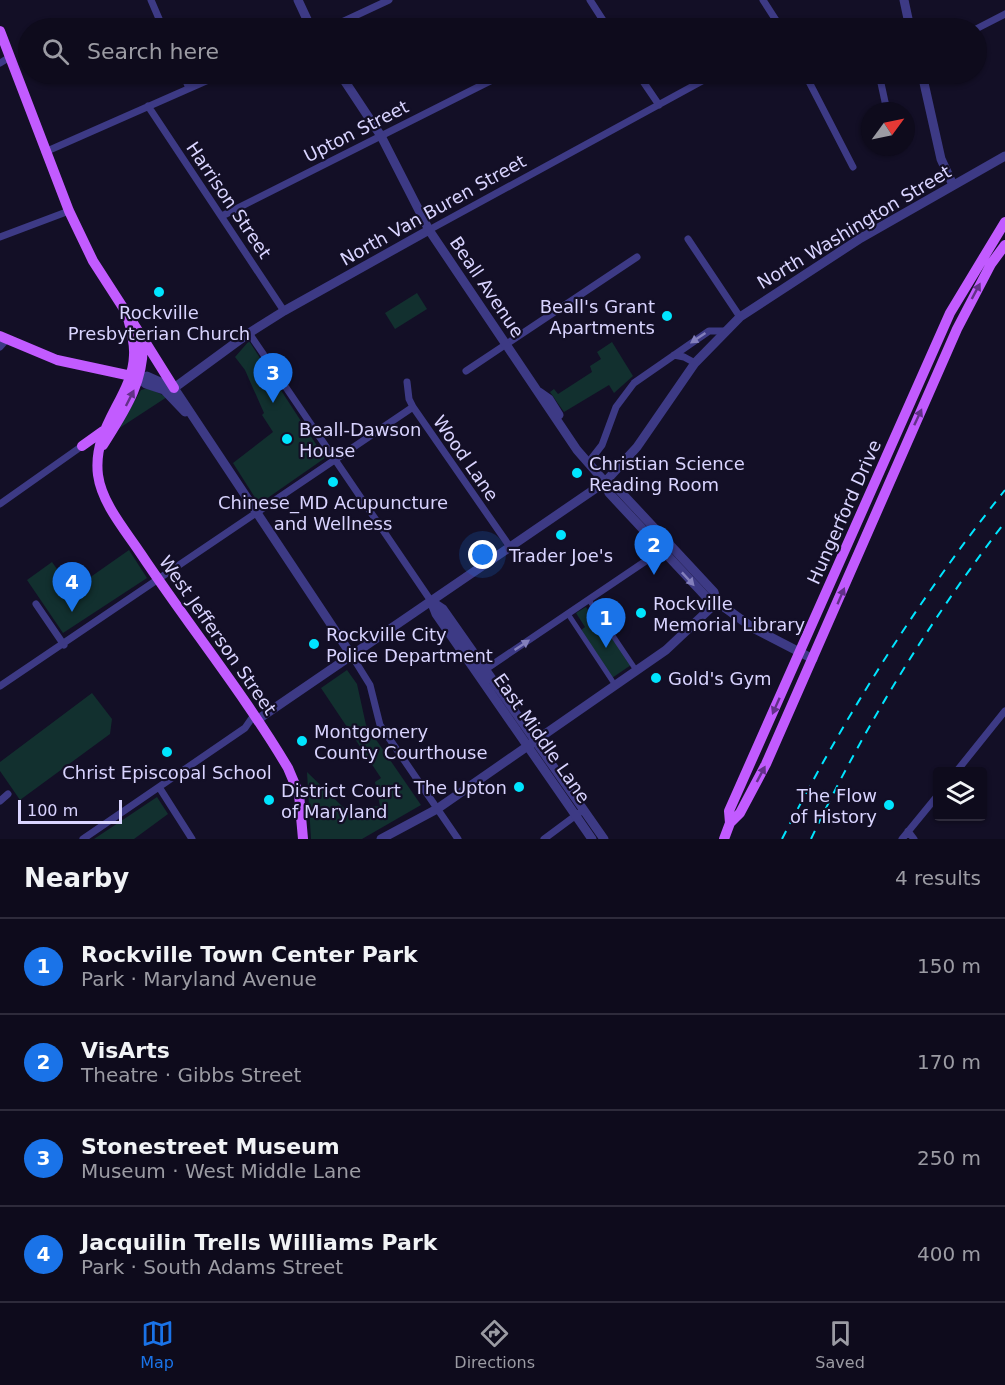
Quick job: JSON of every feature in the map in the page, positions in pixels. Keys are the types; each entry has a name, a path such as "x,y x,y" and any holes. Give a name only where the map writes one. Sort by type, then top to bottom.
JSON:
{"main road":[{"path":"0,31 5,60 69,211 93,261 174,388"},
{"name":"Hungerford Drive","path":"730,823 729,811 942,331 959,296 1005,222"},
{"name":"Hungerford Drive","path":"724,839 730,823 740,813 766,764 957,329 991,264 1005,245"},
{"path":"957,329 954,323 960,310 959,296"},
{"name":"West Jefferson Street","path":"98,456 133,395 134,344 126,311"},
{"path":"942,331 948,341 941,358 943,363"},
{"name":"West Jefferson Street","path":"142,337 144,351 134,377 103,431 98,456 101,491 159,581 288,768 299,794 303,839"},
{"path":"2,340 57,360 134,377"},
{"path":"82,446 103,431"},
{"path":"82,446 91,448 98,456"}],"street":[{"path":"151,0 159,18"},
{"path":"298,0 306,18"},
{"path":"350,18 389,0"},
{"path":"590,0 602,18"},
{"path":"764,0 775,18"},
{"path":"904,0 908,18"},
{"path":"987,23 1005,14"},
{"path":"187,84 189,88"},
{"path":"45,152 198,84"},
{"name":"Beall Avenue","path":"347,84 381,136 429,230 539,392 549,399 586,453 587,462 605,482 609,493 714,592 717,602 753,628 813,659"},
{"name":"Upton Street","path":"222,216 484,84"},
{"path":"645,84 659,105"},
{"name":"North Van Buren Street","path":"174,388 284,310 697,84"},
{"path":"809,84 854,167"},
{"path":"881,84 885,102"},
{"path":"924,84 939,151 953,185"},
{"name":"Harrison Street","path":"148,106 284,310"},
{"name":"North Washington Street","path":"257,720 605,482 637,447 695,363 740,317 841,250 1005,156"},
{"path":"0,237 69,211"},
{"path":"688,239 740,317"},
{"path":"466,371 637,257"},
{"name":"North Washington Street","path":"587,462 598,452 622,397 634,383 709,331 724,331"},
{"path":"249,333 431,601"},
{"path":"674,355 695,363"},
{"path":"134,377 147,376 174,388 352,656 370,685 380,725 458,839"},
{"path":"134,377 164,390 201,429"},
{"name":"Wood Lane","path":"406,382 413,407 510,547"},
{"path":"0,686 159,581 413,407"},
{"path":"0,504 82,446"},
{"path":"481,672 666,547"},
{"path":"589,600 636,670"},
{"name":"East Middle Lane","path":"431,601 442,609 481,672 580,813 604,839"},
{"path":"381,839 437,810 675,643 717,602"},
{"path":"36,604 64,645"},
{"path":"568,614 615,684"},
{"path":"959,767 1005,711"},
{"path":"83,839 257,720"},
{"path":"245,729 257,720"},
{"path":"159,787 192,839"},
{"path":"0,801 8,794"},
{"path":"902,839 933,801"},
{"path":"544,839 580,813"},
{"name":"East Middle Lane","path":"580,813 592,839"},
{"path":"908,831 914,839"}],"green space":[{"path":"417,293 427,309 395,329 385,313"},
{"name":"Beall-Dawson House","path":"249,341 325,458 259,504 233,463 273,432 262,415 264,413 245,370 235,357"},
{"path":"612,342 633,376 614,393 609,385 564,412 550,392 554,389 558,394 592,372 590,366 601,359 597,352"},
{"path":"148,388 167,397 118,429 141,390"},
{"path":"129,550 147,578 63,633 27,580 52,562 72,590"},
{"path":"586,607 595,621 600,618 631,665 612,678 580,631 585,627 576,613"},
{"path":"347,670 357,684 366,725 421,805 362,839 311,839 307,772 345,809 380,806 375,782 381,778 321,688"},
{"path":"92,693 112,719 110,734 20,800 0,771 0,762"},
{"path":"157,797 168,814 134,839 94,839"}],"railway":[{"path":"782,839 831,748 913,615 1005,490"},
{"path":"811,839 853,756 900,675 977,559 1005,522"}],"place":[{"name":"Rockville Presbyterian Church","path":"159,292"},
{"name":"Beall's Grant Apartments","path":"667,316"},
{"name":"Stonestreet Museum","path":"273,403"},
{"name":"Beall-Dawson House","path":"287,439"},
{"name":"Christian Science Reading Room","path":"577,473"},
{"name":"Chinese_MD Acupuncture and Wellness","path":"333,482"},
{"name":"Trader Joe's","path":"561,535"},
{"name":"VisArts","path":"654,575"},
{"name":"Jacquilin Trells Williams Park","path":"72,612"},
{"name":"Rockville Memorial Library","path":"641,613"},
{"name":"Rockville City Police Department","path":"314,644"},
{"name":"Rockville Town Center Park","path":"606,648"},
{"name":"Gold's Gym","path":"656,678"},
{"name":"Montgomery County Courthouse","path":"302,741"},
{"name":"Christ Episcopal School","path":"167,752"},
{"name":"The Upton","path":"519,787"},
{"name":"District Court of Maryland","path":"269,800"},
{"name":"The Flow of History","path":"889,805"}]}
